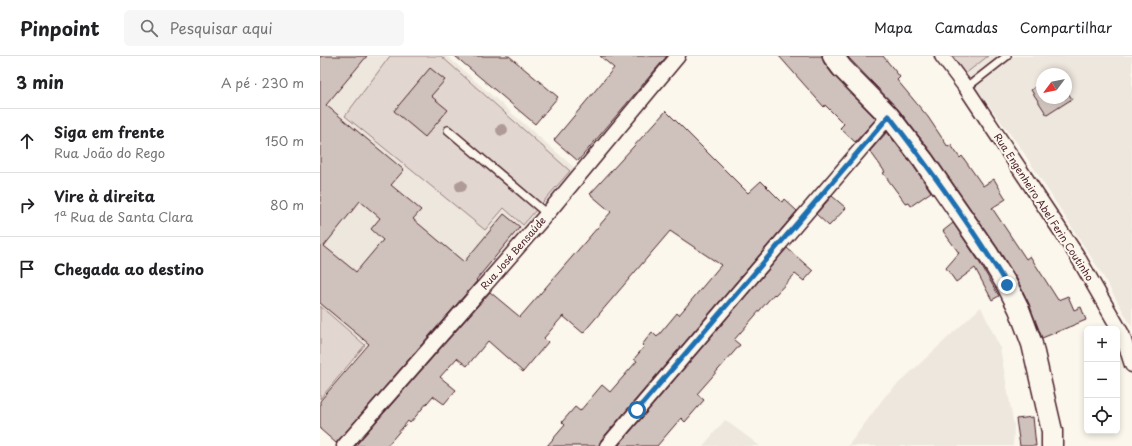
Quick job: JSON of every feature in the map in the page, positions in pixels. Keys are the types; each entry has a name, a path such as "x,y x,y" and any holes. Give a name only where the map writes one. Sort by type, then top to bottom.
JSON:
{"main road":[{"path":"833,56 842,68 889,116 928,166 988,254 1010,291 1019,309 1032,344 1052,431 1052,446"}],"street":[{"name":"Rua José Bensaúde","path":"344,446 547,214 678,56"},
{"name":"Rua Engenheiro Abel Ferin Coutinho","path":"942,56 966,88 1076,254 1122,334 1132,365"},
{"path":"607,446 889,116"}],"lane":[{"path":"966,88 1007,56"},
{"path":"448,130 547,214"}],"shaded area":[{"path":"335,56 447,56 578,171 402,376 320,306 320,74"},
{"path":"390,56 441,56 570,171 523,225 504,208 485,230 345,116"},
{"path":"952,56 1132,56 1132,327 1100,271 1022,150"},
{"path":"952,56 988,56 965,74"},
{"path":"320,306 365,345 320,399"},
{"path":"981,307 1000,348 1014,426 1013,446 848,446 886,395"},
{"path":"725,420 760,446 703,446"}],"building":[{"path":"320,56 367,56 326,105 404,170 391,185 421,210 413,219 464,262 504,214 520,227 476,280 477,281 336,443 320,429 320,401 369,344 320,303","holes":["360,201 380,218 371,229 383,240 356,272 324,246"]},
{"path":"455,56 509,56 558,97 535,124"},
{"path":"600,56 667,56 578,161 554,140 614,68"},
{"path":"779,56 822,56 824,63 833,75 876,119 855,142 840,128 844,124 825,105 824,107"},
{"path":"847,56 883,56 900,77 897,80 928,117 948,147 951,145 960,158 962,156 983,186 994,179 1006,199 992,208 1026,259 1030,256 1058,300 1068,296 1074,310 1081,307 1086,320 1042,338 1029,304 1017,279 997,247 932,153 898,109"},
{"path":"430,68 445,80 431,96 448,110 425,137 394,111"},
{"path":"1036,86 1036,98 1031,90"},
{"path":"1040,104 1064,104 1047,115"},
{"path":"666,111 748,193 761,181 782,202 784,199 797,211 601,440 599,446 547,446 565,425 562,422 575,407 580,411 602,385 610,392 637,361 634,359 644,347 642,345 652,332 657,337 677,313 679,315 721,265 670,231 583,333 563,316 544,338 548,342 523,372 488,341 467,366 457,358 440,377 456,390 444,404 433,396 410,423 408,421 387,446 355,446 490,292 520,317 611,212 590,194"},
{"path":"887,132 931,192 911,206 909,203 906,204 883,173 885,172 870,151"},
{"path":"832,196 846,208 829,226 816,214"},
{"path":"953,223 978,260 999,296 992,300 975,268 956,282 946,268 959,253 943,231"},
{"path":"787,248 813,271 804,281 795,274 775,295 774,294 734,340 740,345 697,394 704,400 685,422 681,418 657,446 618,446"},
{"path":"1033,417 1036,446 1020,446 1016,419"}],"route":[{"path":"637,410 889,116 923,160 988,254 1007,285"}]}
